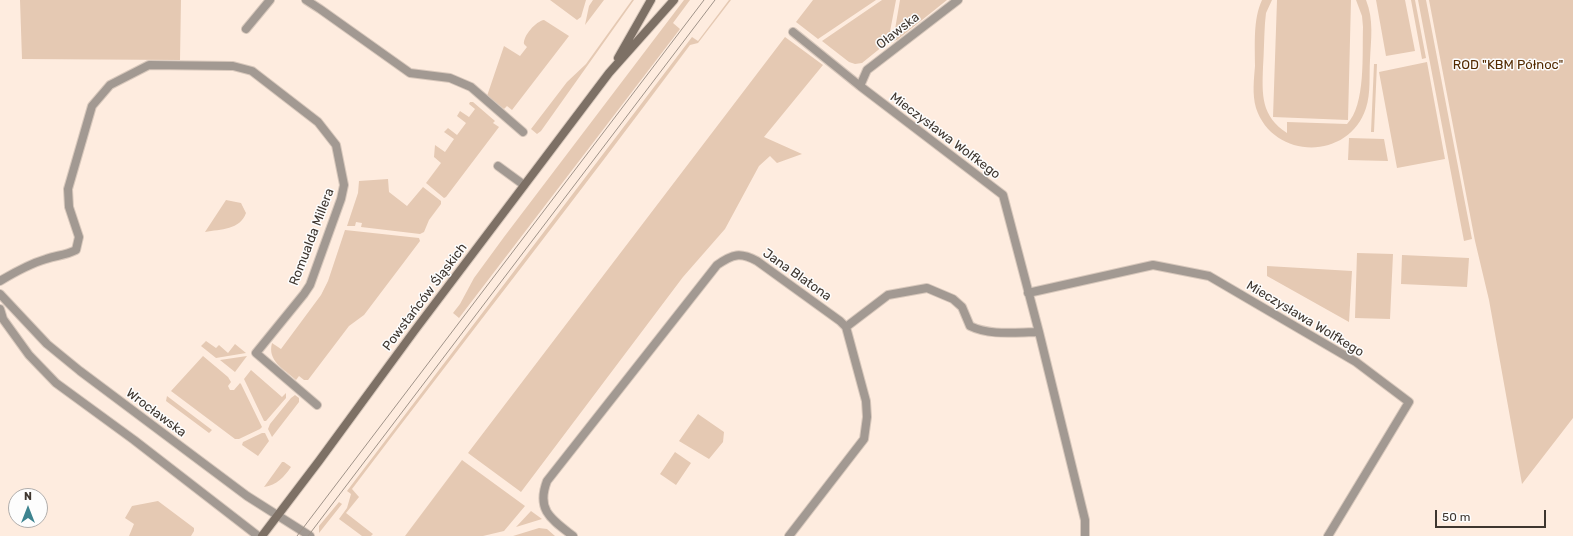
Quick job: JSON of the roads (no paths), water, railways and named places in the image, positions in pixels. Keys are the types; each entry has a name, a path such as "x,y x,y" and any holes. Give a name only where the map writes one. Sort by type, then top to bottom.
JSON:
{"main road":[{"name":"Powstańców Śląskich","path":"609,73 651,0"},
{"name":"Powstańców Śląskich","path":"262,536 419,324 609,73 674,0"}],"street":[{"path":"246,29 270,0"},
{"path":"306,0 410,73 450,78 470,87 523,132"},
{"name":"Oławska","path":"860,86 868,70 958,0"},
{"name":"Mieczysława Wolfkego","path":"793,32 860,86 1003,195 1039,332 1086,525 1085,536"},
{"name":"Romualda Millera","path":"0,281 19,269 46,259 65,255 76,250 80,237 69,207 68,189 92,106 110,86 149,65 233,66 252,71 318,122 336,145 344,181 340,199 310,285 256,353 317,405"},
{"path":"498,166 524,185"},
{"name":"Jana Blatona","path":"573,536 549,517 543,505 543,491 547,481 713,271 722,262 731,256 745,255 757,261 840,321 846,327"},
{"name":"Mieczysława Wolfkego","path":"1028,293 1153,265 1209,276 1356,362 1409,402 1328,536"},
{"path":"789,536 864,439 868,417 866,401 846,327 888,295 927,288 953,299 962,307 970,326 978,330 994,332 1039,332"},
{"name":"Wrocławska","path":"0,294 47,344 80,371 247,496 310,536"},
{"path":"0,309 3,318 29,355 56,383 134,440 258,536"}],"tram line":[{"path":"297,536 704,0"},
{"path":"308,536 715,0"}],"park label":[{"name":"ROD \"KBM Północ\"","path":"1508,65"}]}
